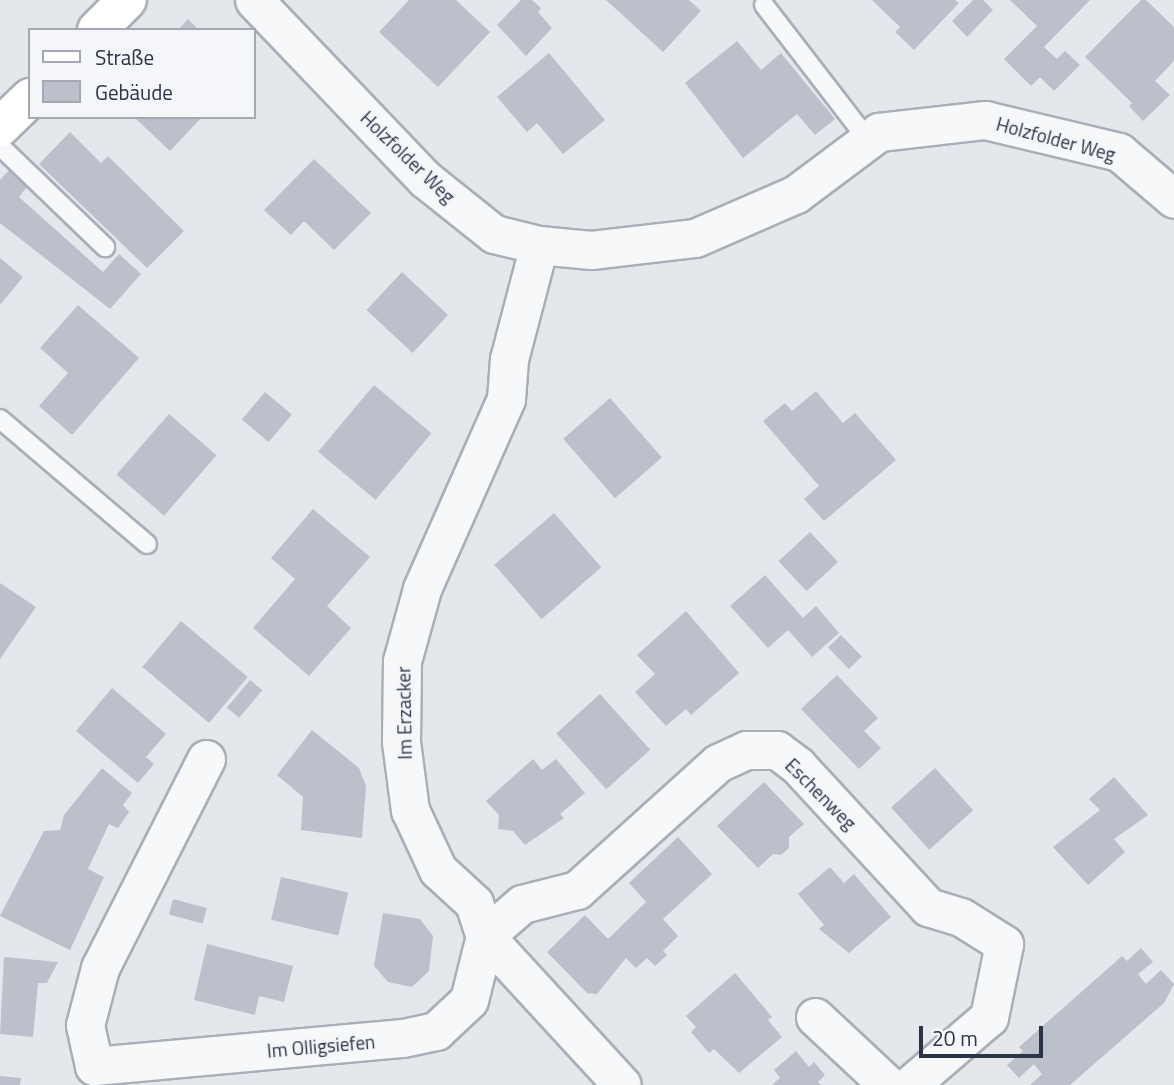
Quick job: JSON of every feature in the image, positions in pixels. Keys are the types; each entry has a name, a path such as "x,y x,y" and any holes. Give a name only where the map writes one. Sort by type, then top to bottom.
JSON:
{"main road":[{"path":"99,28 127,0"},
{"path":"0,127 28,100"}],"street":[{"name":"Holzfolder Weg","path":"254,0 425,179 494,234 539,245 591,250 695,238 796,194 879,132 985,120 1119,152 1174,199"},
{"name":"Im Erzacker","path":"539,245 509,359 506,399 422,589 402,662 401,742 410,810 438,870 474,903 485,936 622,1085"},
{"name":"Eschenweg","path":"485,936 522,904 578,890 718,763 746,750 777,750 798,766 928,907 961,917 1004,944 989,1017 911,1085"},
{"name":"Im Olligsiefen","path":"206,759 100,968 85,1025 86,1075 403,1038 436,1031 469,1000 485,936"},
{"path":"815,1017 888,1085"}],"lane":[{"path":"764,5 868,140"},
{"path":"0,146 105,247"},
{"path":"0,419 147,544"}],"building":[{"path":"409,0 456,0 490,32 438,87 379,32"},
{"path":"521,0 532,0 541,8 538,12 552,28 526,56 497,25"},
{"path":"606,0 689,0 701,11 663,52"},
{"path":"872,0 955,0 959,3 914,50 895,32 900,27"},
{"path":"973,0 983,0 993,10 967,37 952,21"},
{"path":"1010,0 1090,0 1044,47 1057,59 1065,51 1080,65 1054,91 1040,77 1031,86 1004,59 1037,26"},
{"path":"1141,0 1146,0 1174,27 1174,61 1155,81 1170,95 1143,121 1129,106 1132,103 1085,57"},
{"path":"188,19 197,28 180,28"},
{"path":"737,41 761,70 781,53 835,119 815,135 797,114 743,158 685,83"},
{"path":"549,53 605,120 563,154 537,123 527,132 497,97"},
{"path":"136,119 200,119 170,151"},
{"path":"70,132 101,163 108,156 184,231 147,268 39,164"},
{"path":"314,159 371,213 334,250 304,221 291,235 264,210"},
{"path":"11,168 30,183 19,197 103,272 119,254 141,274 110,309 0,223 0,180"},
{"path":"0,258 23,277 0,305"},
{"path":"402,272 448,315 413,353 367,310"},
{"path":"78,305 139,358 72,435 39,406 68,373 40,348"},
{"path":"374,385 431,433 376,500 318,452"},
{"path":"816,391 843,423 855,413 896,460 824,521 804,499 819,486 763,421 785,403 792,411"},
{"path":"265,392 292,414 269,442 242,420"},
{"path":"610,398 662,458 615,498 563,439"},
{"path":"169,414 217,455 164,516 117,474"},
{"path":"313,509 370,557 327,606 351,628 309,676 253,628 295,579 271,558"},
{"path":"554,513 601,567 542,619 494,565"},
{"path":"810,532 838,562 807,591 779,561"},
{"path":"765,575 803,618 816,606 839,633 812,657 788,630 768,648 730,606"},
{"path":"0,583 36,607 0,659"},
{"path":"686,611 739,673 691,715 686,709 666,726 635,692 655,674 637,655"},
{"path":"181,621 248,677 209,723 142,667"},
{"path":"841,635 862,657 849,669 828,648"},
{"path":"837,675 878,718 864,731 881,748 859,769 801,709"},
{"path":"250,680 262,690 239,718 227,708"},
{"path":"112,688 166,734 146,757 154,764 138,783 76,731"},
{"path":"600,694 650,750 606,789 556,733"},
{"path":"312,730 359,768 366,786 362,838 301,830 303,797 277,775"},
{"path":"533,759 542,770 556,759 585,793 560,814 564,818 525,845 513,831 498,829 499,815 486,801"},
{"path":"102,768 132,793 123,805 129,812 118,828 109,824 88,869 104,877 70,950 0,916 44,831 60,830 64,815"},
{"path":"935,768 973,810 929,850 891,807"},
{"path":"1114,777 1148,815 1114,839 1125,852 1088,885 1053,847 1100,810 1089,799"},
{"path":"764,782 804,824 789,837 789,848 781,855 773,854 758,868 717,826"},
{"path":"678,837 712,874 663,919 678,936 663,951 667,955 655,966 647,958 636,968 626,958 597,994 587,993 547,952 585,915 608,939 646,902 629,883"},
{"path":"830,867 844,883 854,874 891,917 849,953 819,929 824,925 798,894"},
{"path":"281,877 348,893 338,935 271,920"},
{"path":"173,899 207,908 203,924 169,914"},
{"path":"383,913 420,919 433,936 429,971 412,987 388,982 374,966"},
{"path":"207,944 293,966 284,1002 259,996 255,1015 194,1000"},
{"path":"1141,948 1153,962 1138,974 1146,984 1161,970 1174,984 1164,1003 1070,1085 1030,1085 1042,1074 1034,1064 1019,1078 1007,1065 1023,1051 1019,1047 1122,956 1127,961"},
{"path":"4,957 58,962 47,983 38,983 33,1037 0,1034"},
{"path":"735,973 772,1017 768,1020 782,1037 739,1073 714,1049 709,1053 691,1032 696,1027 686,1016"},
{"path":"796,1051 809,1067 814,1062 825,1075 818,1082 821,1085 772,1085 780,1078 774,1070"},
{"path":"0,1076 21,1078 20,1085 0,1085"}]}
